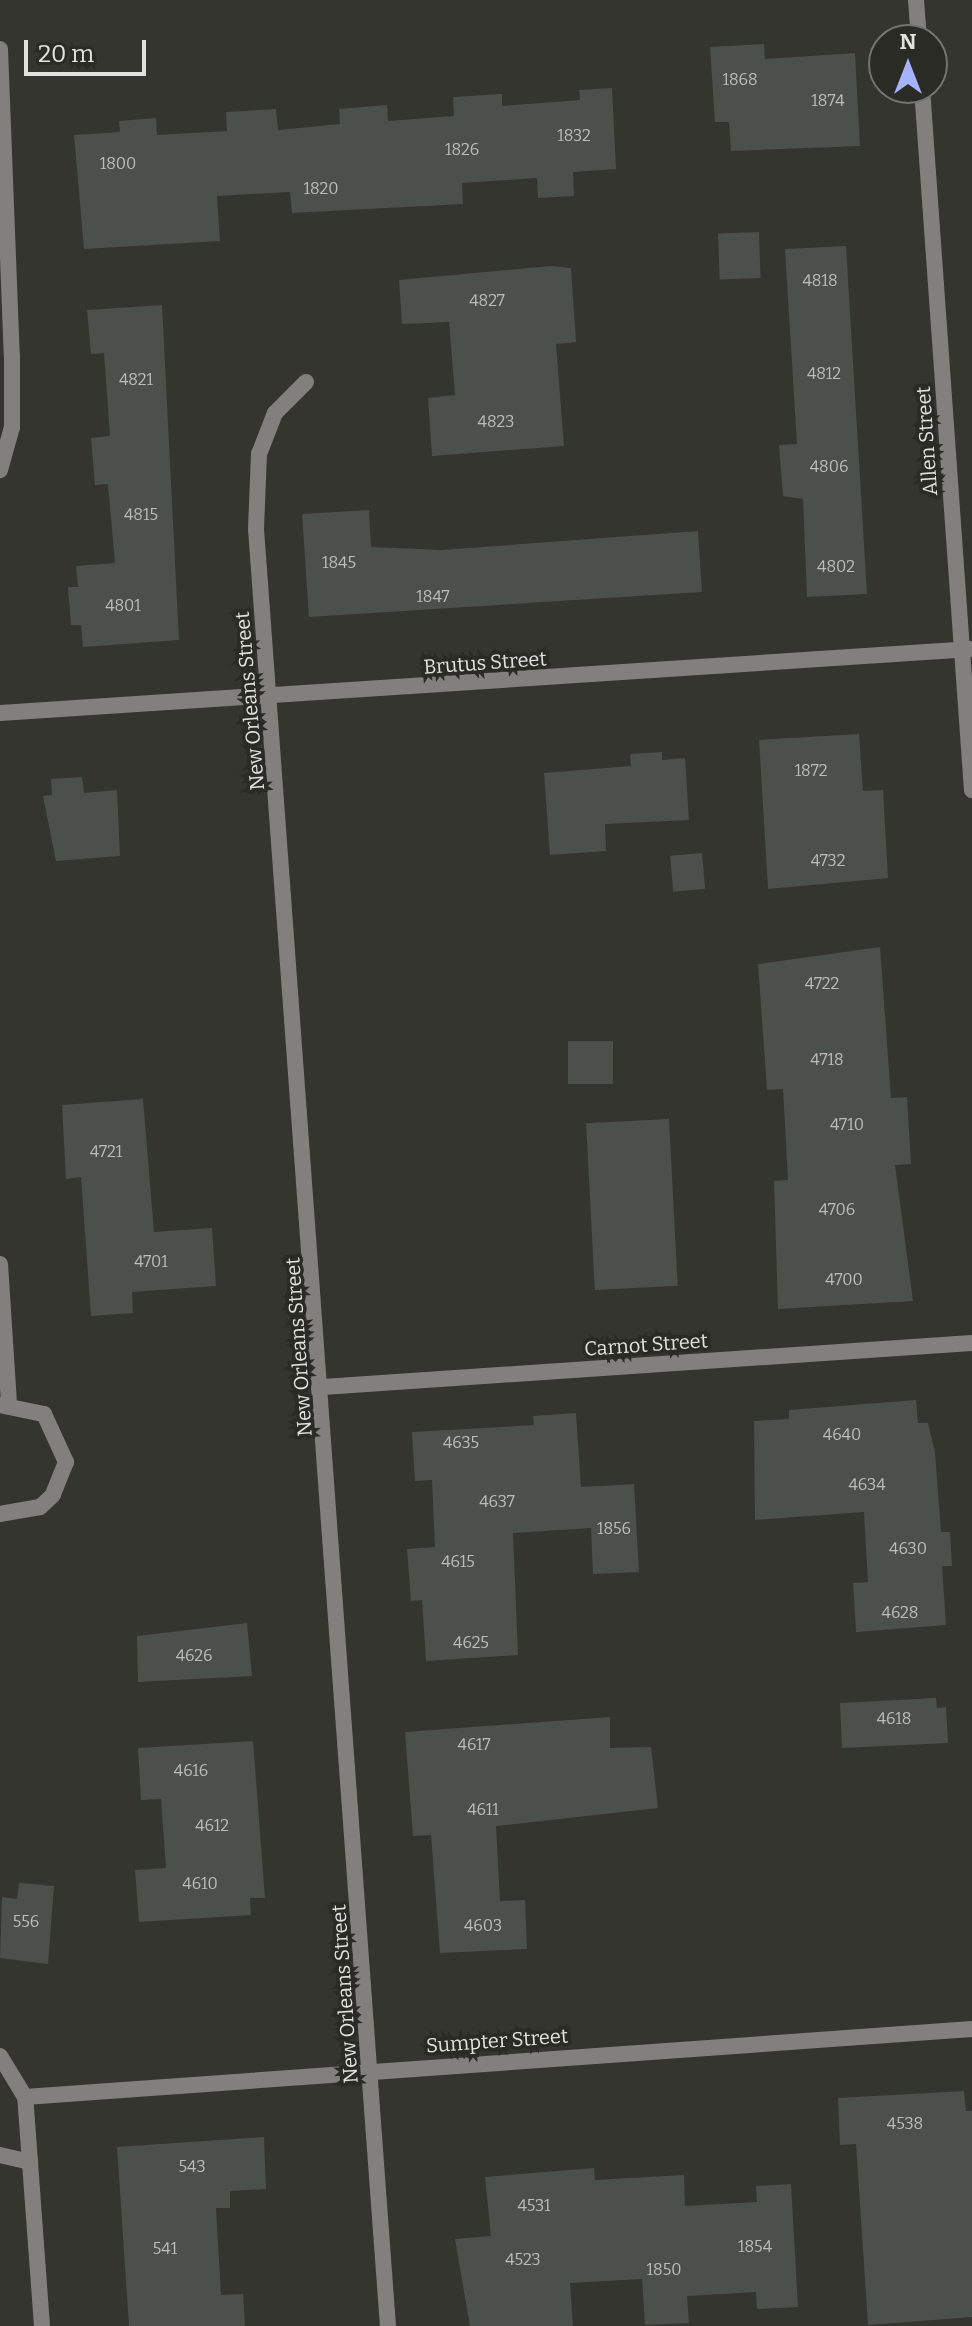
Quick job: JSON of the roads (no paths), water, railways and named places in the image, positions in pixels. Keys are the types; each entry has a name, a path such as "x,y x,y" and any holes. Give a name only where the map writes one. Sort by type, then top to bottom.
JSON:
{"street":[{"path":"916,0 918,24"},
{"path":"0,49 12,427 0,470"},
{"name":"Allen Street","path":"923,104 967,650 972,790"},
{"name":"New Orleans Street","path":"306,382 275,413 259,454 256,529 323,1387 388,2326"},
{"name":"Brutus Street","path":"0,713 967,650"},
{"path":"0,1264 5,1404 44,1414 66,1462 53,1495 40,1507 0,1514"},
{"name":"Carnot Street","path":"323,1387 972,1343"},
{"name":"Sumpter Street","path":"25,2097 972,2029"},
{"path":"0,2056 25,2097 42,2326"},
{"path":"0,2155 30,2162"}]}
